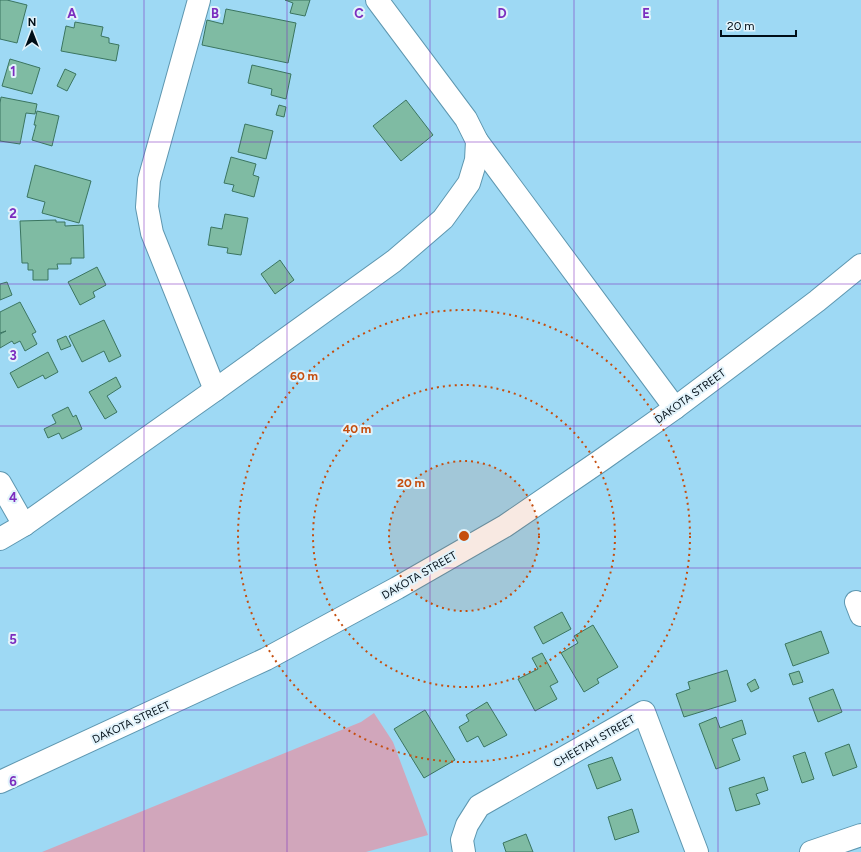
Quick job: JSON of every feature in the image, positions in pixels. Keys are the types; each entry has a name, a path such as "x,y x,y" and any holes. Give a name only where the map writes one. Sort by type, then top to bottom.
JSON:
{"street":[{"path":"199,0 150,180 147,207 152,233 215,390"},
{"path":"377,0 466,118 477,142 675,408"},
{"path":"0,539 24,526 394,261 443,219 469,183 476,160 477,142"},
{"name":"DAKOTA STREET","path":"0,782 266,659 397,588 505,526 675,408 861,265"},
{"path":"0,483 24,526"},
{"name":"CHEETAH STREET","path":"464,852 462,840 467,825 478,806 644,712 697,852"},
{"path":"811,852 861,834"}],"shaded area":[{"path":"374,713 393,742 428,835 366,852 42,852 361,722"}],"building":[{"path":"0,0 7,0 27,5 17,43 0,39"},
{"path":"285,0 310,0 305,16 290,13 293,3"},
{"path":"226,9 296,23 288,63 202,45 207,20 223,24"},
{"path":"75,22 103,27 101,36 109,38 109,43 119,45 116,61 61,51 66,26 74,28"},
{"path":"10,59 40,68 32,94 2,86"},
{"path":"252,65 291,74 286,99 271,95 272,89 248,83"},
{"path":"65,69 76,74 67,91 57,86"},
{"path":"1,97 37,104 35,114 26,113 20,144 0,141"},
{"path":"406,100 433,135 401,161 373,126"},
{"path":"279,105 286,107 284,117 276,115"},
{"path":"37,111 59,116 52,146 32,140 36,125 34,125"},
{"path":"245,124 273,131 266,159 238,152"},
{"path":"231,157 256,164 253,175 259,177 254,197 232,191 234,185 224,183"},
{"path":"35,165 91,181 79,223 42,213 45,202 27,197"},
{"path":"225,214 248,218 241,255 227,253 228,248 208,245 211,227 222,229"},
{"path":"56,220 56,222 65,222 65,226 83,225 84,258 71,258 71,264 57,264 58,269 48,269 48,280 33,280 33,270 28,270 28,263 22,263 20,221"},
{"path":"280,260 294,280 275,294 261,274"},
{"path":"97,267 106,285 93,292 95,297 80,305 68,282"},
{"path":"7,282 12,295 0,300 0,284"},
{"path":"20,302 36,332 32,334 37,344 25,351 20,341 14,344 12,341 0,348 0,334 6,331 0,333 0,312"},
{"path":"104,320 121,356 109,362 104,351 82,362 69,336"},
{"path":"66,336 71,346 61,350 57,340"},
{"path":"48,352 58,372 45,379 43,375 18,388 10,373"},
{"path":"116,377 121,387 107,396 117,412 105,419 89,392"},
{"path":"68,407 73,417 76,415 82,429 62,439 59,433 48,438 44,429 56,423 52,415"},
{"path":"562,612 571,629 543,644 534,627"},
{"path":"593,625 618,667 597,679 599,683 584,692 561,653 578,643 574,636"},
{"path":"821,631 829,653 793,666 785,644"},
{"path":"542,653 558,682 550,686 557,699 535,711 518,679 538,669 532,658"},
{"path":"727,670 736,701 684,717 676,694 690,689 688,682"},
{"path":"799,671 803,682 793,685 789,674"},
{"path":"755,679 759,688 751,692 747,684"},
{"path":"833,689 842,712 818,722 809,698"},
{"path":"487,702 507,735 484,747 478,736 467,742 459,727 469,721 466,715"},
{"path":"425,710 455,760 424,778 394,729"},
{"path":"716,717 720,728 742,720 746,734 732,739 740,760 716,769 699,724"},
{"path":"849,744 857,767 833,776 825,753"},
{"path":"805,752 814,779 802,783 793,756"},
{"path":"612,757 621,780 597,789 588,765"},
{"path":"764,777 768,790 756,794 760,804 736,811 729,788"},
{"path":"632,809 639,832 615,840 608,817"},
{"path":"526,834 533,852 506,852 503,843"}]}
